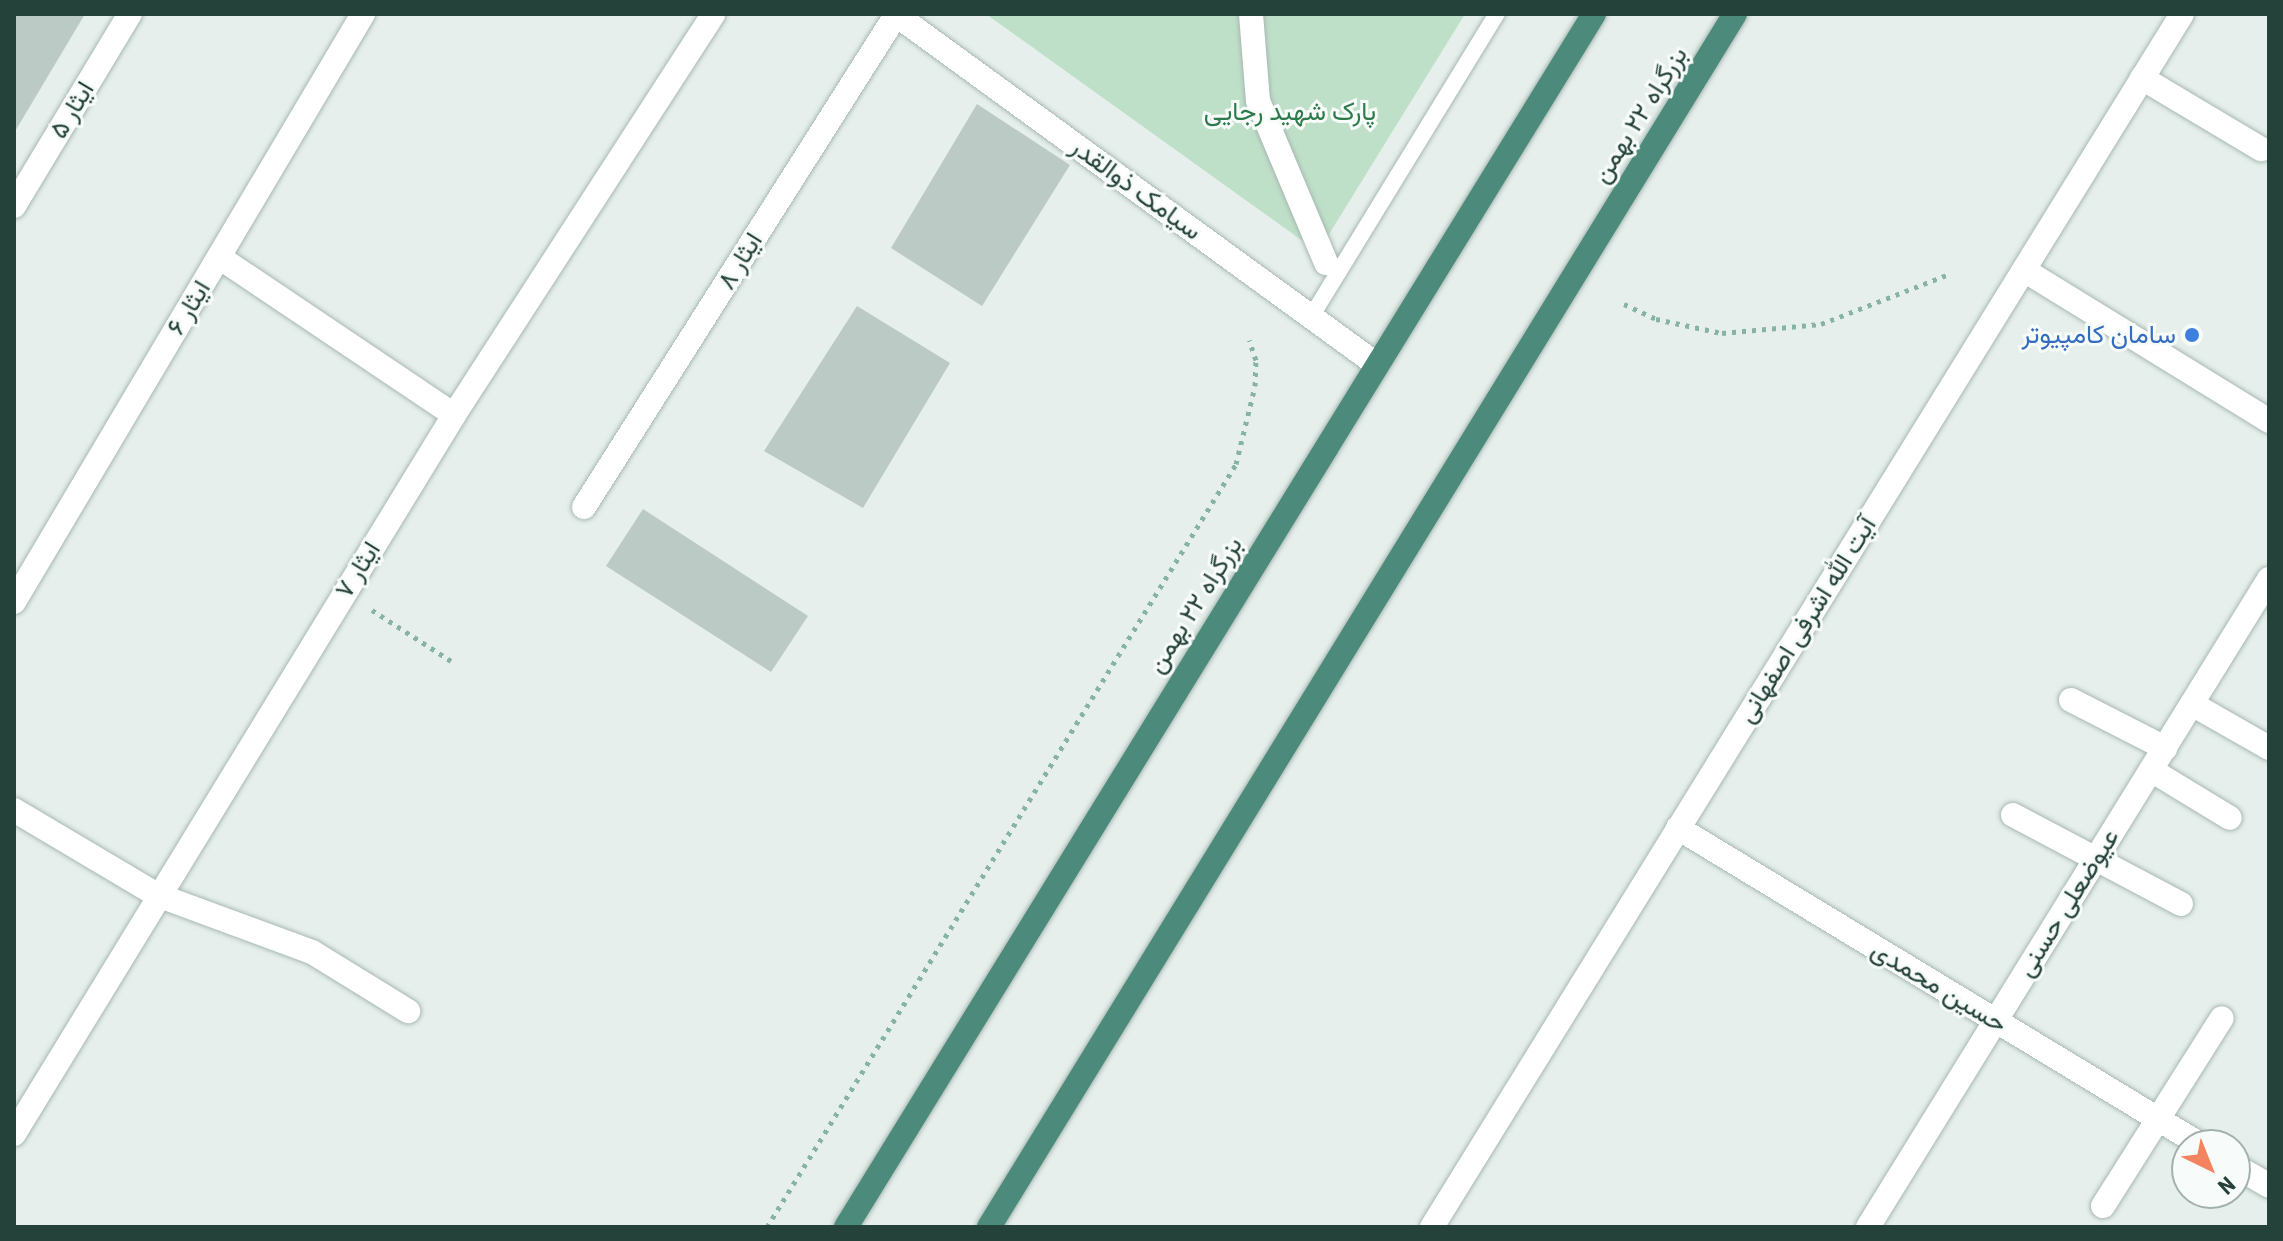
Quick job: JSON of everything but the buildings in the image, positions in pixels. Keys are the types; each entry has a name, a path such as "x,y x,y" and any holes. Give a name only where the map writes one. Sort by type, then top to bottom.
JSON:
{"highway":[{"name":"بزرگراه ۲۲ بهمن","path":"846,1227 1594,14"},
{"name":"بزرگراه ۲۲ بهمن","path":"989,1227 1735,14"}],"street":[{"name":"ایثار ۵","path":"14,206 130,14"},
{"name":"ایثار ۶","path":"14,602 363,14"},
{"name":"ایثار ۷","path":"14,1134 157,895 454,415 713,14"},
{"name":"سیامک ذوالقدر","path":"896,14 1376,364"},
{"name":"ایثار ۸","path":"584,507 896,14"},
{"path":"1251,14 1258,101 1326,263"},
{"name":"آیت الله اشرفی اصفهانی","path":"1432,1227 2182,14"},
{"path":"2142,78 2261,149"},
{"path":"219,257 454,415"},
{"path":"2024,270 2269,421"},
{"name":"عیوضعلی حسنی","path":"1868,1227 2192,704 2261,612 2269,579"},
{"path":"2071,700 2165,748"},
{"path":"2192,704 2269,748"},
{"path":"2151,770 2230,818"},
{"path":"14,810 157,895 312,952 408,1011"},
{"path":"2013,815 2181,904"},
{"name":"حسین محمدی","path":"1678,828 2175,1129"},
{"path":"2103,1206 2222,1018"},
{"path":"2251,1175 2269,1186"}],"lane":[{"path":"1311,317 1497,14"}],"path":[{"path":"1624,304 1656,319 1736,332 1821,324 1947,275"},
{"path":"767,1227 1236,464 1255,386 1256,360 1249,340"},
{"path":"344,592 451,661"}],"green space":[{"name":"پارک شهید رجایی","path":"986,14 1465,14 1318,252"}],"place":[{"name":"سامان کامپیوتر","path":"2192,335"}]}
